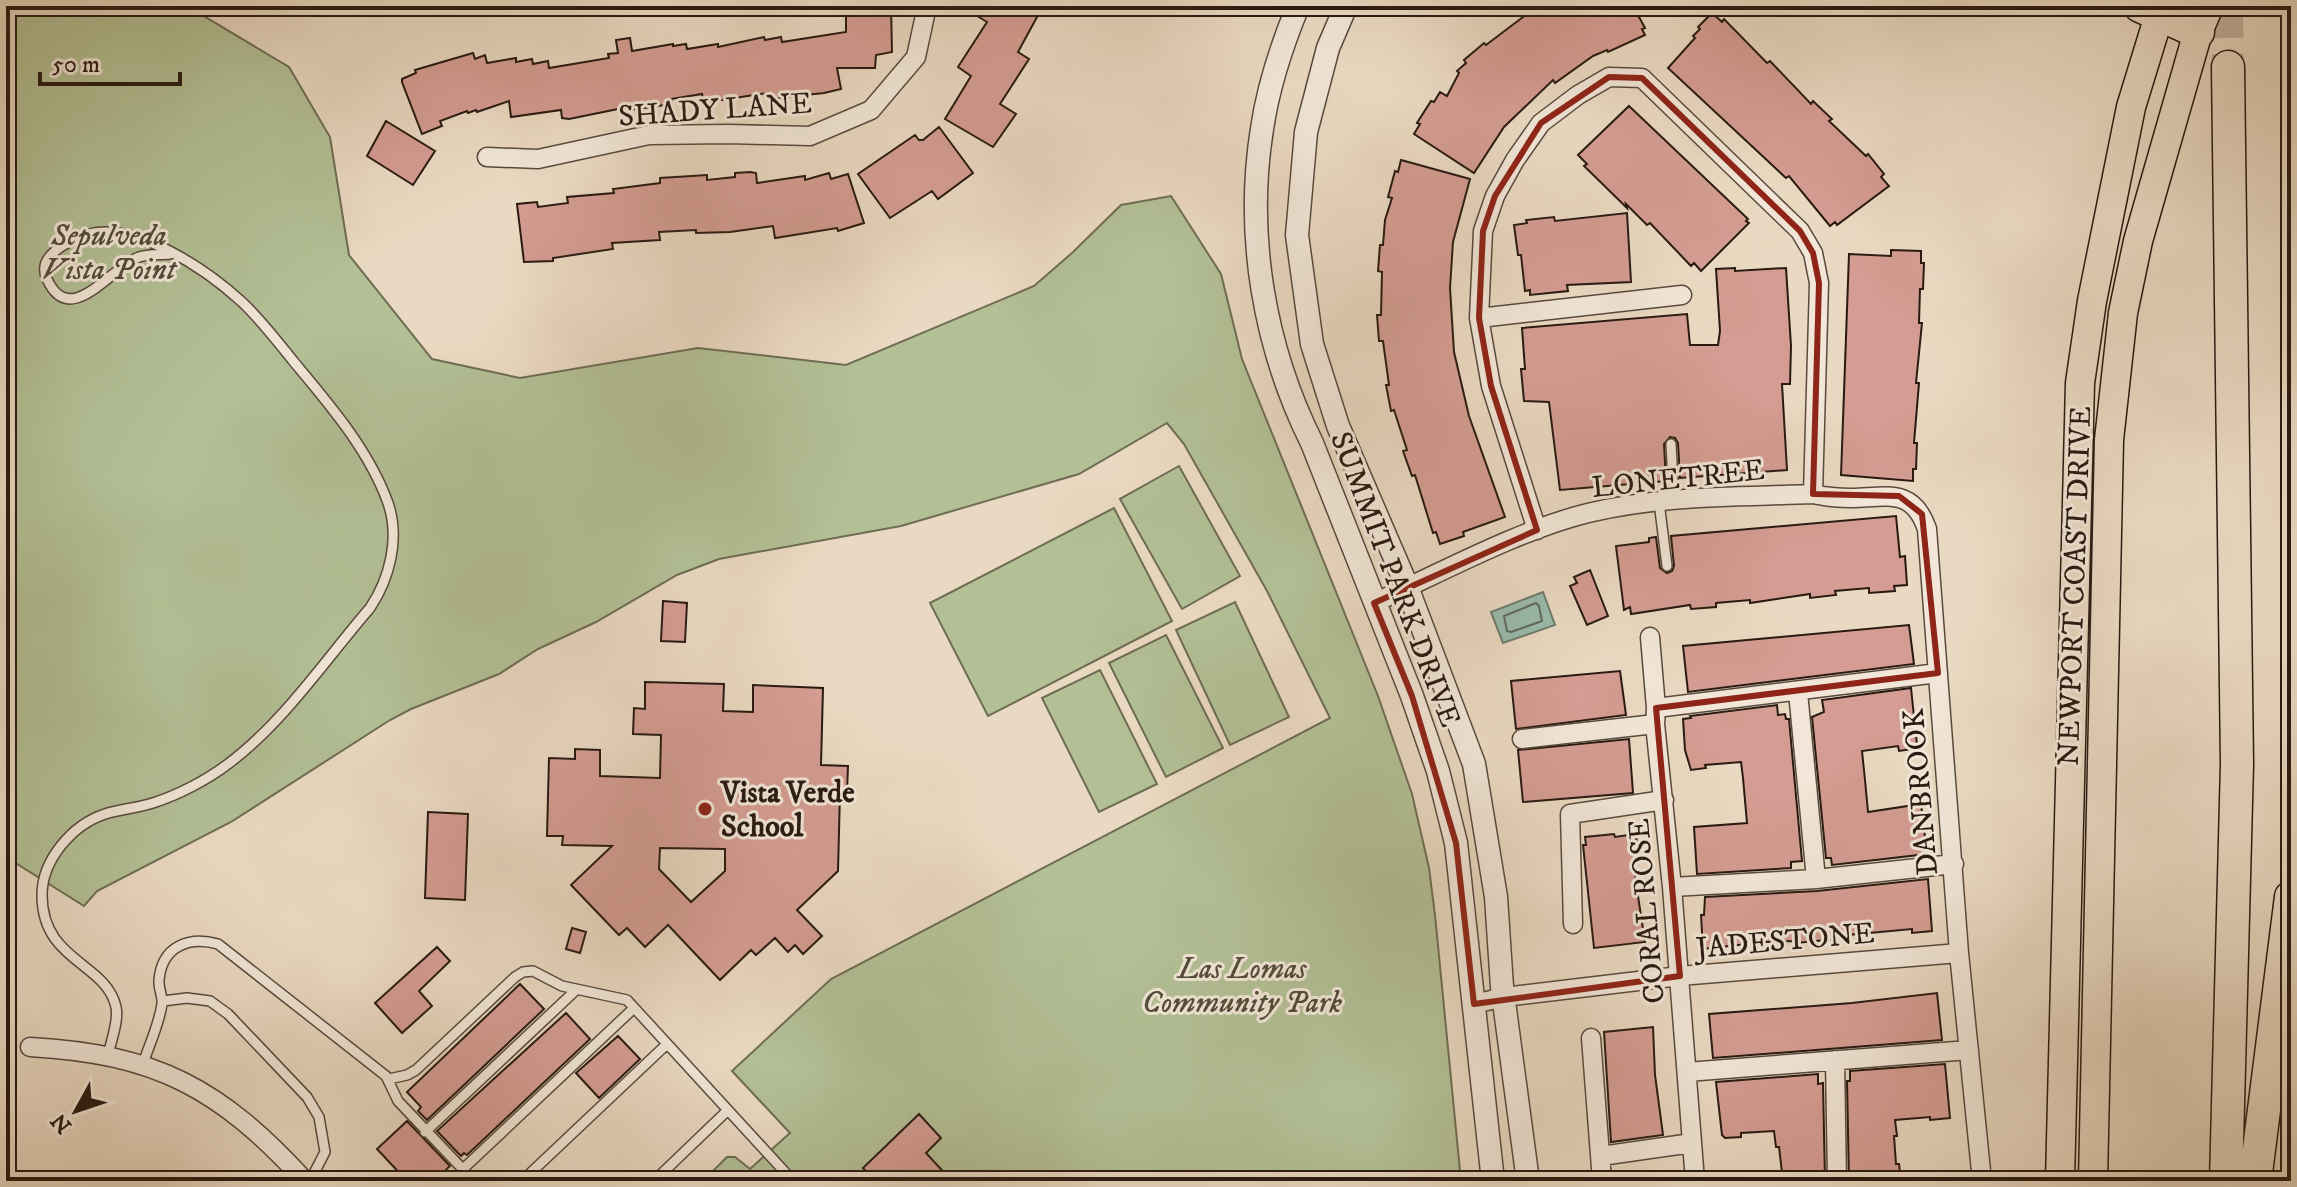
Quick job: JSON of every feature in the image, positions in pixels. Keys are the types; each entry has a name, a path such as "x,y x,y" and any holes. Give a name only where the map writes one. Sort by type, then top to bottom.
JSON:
{"highway":[{"path":"2153,9 2203,19"},
{"path":"2226,1181 2237,764 2228,67"},
{"path":"2255,1181 2291,897"}],"main road":[{"name":"NEWPORT COAST DRIVE","path":"2060,1181 2080,383 2092,301 2153,9"},
{"name":"NEWPORT COAST DRIVE","path":"2093,1181 2109,440 2123,313 2138,241 2203,19"}],"street":[{"name":"SHADY LANE","path":"487,157 538,159 649,135 810,136 871,110 916,57 927,6"},
{"name":"SUMMIT PARK DRIVE","path":"1298,6 1273,78 1262,129 1256,188 1267,323 1292,405 1312,443 1438,771 1453,829 1493,1181"},
{"name":"SUMMIT PARK DRIVE","path":"1346,6 1328,48 1306,132 1297,235 1312,344 1338,426 1408,588 1474,764 1496,897 1504,997 1528,1181"},
{"path":"1537,530 1491,386 1479,318 1483,231 1495,196 1541,123 1578,95 1609,77 1642,78 1800,231 1813,253 1819,283 1813,494"},
{"path":"1479,318 1682,295"},
{"name":"LONETREE","path":"1374,603 1537,530 1589,513 1667,501 1813,494"},
{"name":"DANBROOK","path":"1813,494 1829,498 1899,496 1922,514 1927,529 1959,953 1982,1181"},
{"name":"CORAL ROSE","path":"1650,637 1695,1181"},
{"path":"1522,739 1798,692 1938,673"},
{"path":"1798,692 1816,879"},
{"path":"1573,924 1570,814 1664,800"},
{"path":"1672,887 1816,879 1954,864"},
{"name":"JADESTONE","path":"1474,1004 1504,997 1680,976 1959,953"},
{"path":"1591,1038 1602,1181"},
{"path":"30,1047 108,1055 143,1064 181,1080 255,1129 307,1181"},
{"path":"1687,1072 1969,1050"},
{"path":"1835,1060 1837,1181"},
{"path":"1601,1156 1692,1143"}],"lane":[{"path":"108,1055 117,1011 111,994 98,978 65,952 47,923 42,895 51,860 66,840 88,823 104,814 154,803 197,783 226,766 254,742 370,608 389,569 392,542 389,505 357,444 333,409 244,304 215,279 145,239 114,232 91,233 62,246 49,257 44,266 45,276 60,297 78,299 115,270 141,256 170,254"},
{"path":"1667,566 1671,444"},
{"path":"143,1064 163,1001 158,984 161,966 169,953 187,942 202,939 218,944 389,1079 398,1101 474,1181"},
{"path":"389,1079 416,1070 523,972 533,971 562,986 627,1000 793,1181"},
{"path":"425,1132 576,990"},
{"path":"163,1001 187,998 210,1001 228,1014 307,1097 319,1117 325,1152 307,1181"},
{"path":"463,1169 634,1008"},
{"path":"522,1181 667,1044"},
{"path":"654,1181 728,1110"}],"highlighted area":[{"path":"1609,77 1642,78 1800,231 1813,253 1819,283 1813,494 1899,496 1922,514 1938,673 1656,708 1680,976 1474,1004 1456,843 1412,696 1374,603 1537,530 1491,386 1479,318 1483,231 1495,196 1541,123"}],"green space":[{"path":"6,6 187,6 289,67 330,137 349,255 432,359 520,378 698,348 846,365 1034,286 1121,205 1171,196 1221,274 1242,359 1378,696 1412,794 1429,868 1435,915 1461,1181 703,1181 727,1157 735,1157 750,1169 790,1133 732,1071 831,979 1330,718 1267,591 1184,444 1167,423 1079,474 901,526 719,559 677,575 596,622 538,649 499,674 390,720 231,822 97,891 84,906 6,857"},
{"path":"1179,466 1240,576 1182,609 1120,499"},
{"path":"1114,508 1172,621 988,716 930,603"},
{"path":"1235,602 1289,717 1230,745 1176,630"},
{"path":"1166,635 1223,748 1166,777 1109,663"},
{"path":"1100,670 1157,784 1099,812 1042,698"}],"water":[{"path":"1543,592 1555,625 1503,643 1491,612"}],"building":[{"path":"846,6 891,6 892,52 876,55 875,68 837,68 841,89 824,93 769,99 768,93 708,102 702,94 671,99 672,104 623,111 623,108 569,119 562,118 561,110 511,117 509,101 440,121 442,126 422,134 402,82 402,79 416,73 415,70 473,53 475,59 485,55 487,63 516,58 516,62 532,59 533,64 548,61 549,68 609,58 608,54 618,53 616,40 630,38 632,51 673,44 686,44 687,49 718,44 718,47 764,37 765,40 781,37 782,42 846,32"},
{"path":"961,6 1043,6 1018,52 1029,59 1000,104 1016,114 993,147 945,119 971,76 958,67 987,22"},
{"path":"1532,6 1633,6 1645,28 1642,29 1645,35 1593,56 1555,83 1553,80 1504,127 1474,173 1414,134 1420,124 1417,123 1440,92 1447,96 1459,73 1457,71 1466,63 1464,60 1523,17 1521,14"},
{"path":"1712,13 1722,22 1724,19 1811,104 1813,101 1832,119 1829,121 1866,156 1868,154 1884,174 1881,177 1889,186 1837,225 1835,222 1830,226 1789,176 1786,178 1668,68"},
{"path":"1629,106 1748,219 1746,221 1749,223 1701,271 1694,263 1691,266 1650,223 1647,225 1626,204 1627,208 1584,166 1587,164 1578,155"},
{"path":"386,121 435,151 413,185 367,156"},
{"path":"939,127 973,173 938,199 932,191 890,218 858,174 915,135 923,140"},
{"path":"1401,160 1470,179 1453,242 1450,288 1454,352 1469,416 1505,517 1440,544 1436,532 1433,533 1415,475 1412,476 1403,451 1407,450 1394,410 1391,411 1383,341 1379,341 1380,245 1383,245 1385,220 1392,198 1388,197"},
{"path":"756,173 757,183 805,176 805,180 829,173 831,179 848,174 864,223 838,231 837,228 775,238 773,226 730,232 659,232 660,240 612,243 613,249 553,258 553,261 524,262 517,204 537,202 538,207 568,203 567,197 614,193 613,189 660,183 660,178 707,175 707,180"},
{"path":"1627,213 1631,282 1567,285 1568,291 1530,295 1530,290 1525,291 1514,225 1527,223 1526,220 1554,217 1555,221"},
{"path":"1891,250 1921,251 1921,263 1924,263 1923,289 1920,289 1919,323 1922,323 1916,383 1919,383 1913,481 1841,475 1849,254 1891,256"},
{"path":"1735,268 1735,271 1786,268 1791,346 1790,384 1782,384 1787,470 1680,478 1678,443 1670,437 1664,444 1666,481 1560,490 1549,402 1524,401 1522,328 1687,314 1690,345 1718,345 1716,269"},
{"path":"1896,516 1900,557 1905,556 1907,585 1894,586 1895,591 1869,593 1869,588 1835,591 1836,595 1810,598 1810,594 1750,603 1750,600 1716,603 1716,607 1691,609 1690,605 1631,614 1630,607 1624,610 1616,546 1649,542 1649,538 1656,537 1660,568 1667,573 1674,566 1671,536"},
{"path":"1590,570 1608,616 1587,625 1570,586 1577,583 1574,577"},
{"path":"663,601 687,603 685,642 661,641"},
{"path":"1909,625 1914,664 1688,692 1683,646"},
{"path":"1620,671 1626,715 1516,729 1511,681"},
{"path":"645,682 724,684 723,711 753,712 753,685 823,688 821,765 848,766 847,792 840,792 838,871 797,910 822,936 803,954 795,945 788,952 775,938 756,955 751,950 720,980 668,925 645,947 627,928 619,935 571,885 612,846 562,845 563,836 547,836 549,758 575,759 575,749 600,750 600,776 660,778 661,735 633,734 634,708 645,709","holes":["660,848 725,849 725,871 691,902 659,869"]},
{"path":"1911,688 1917,745 1913,749 1899,751 1898,746 1862,751 1868,812 1921,804 1927,854 1832,865 1831,858 1826,858 1812,717 1824,712 1822,700"},
{"path":"1777,705 1778,715 1785,714 1789,719 1802,861 1791,862 1791,868 1697,874 1694,827 1747,823 1743,778 1741,762 1705,765 1706,768 1691,770 1685,750 1683,719"},
{"path":"1629,739 1633,793 1523,802 1518,750"},
{"path":"428,812 468,814 465,900 425,898"},
{"path":"1614,834 1615,837 1636,834 1636,883 1645,942 1594,948 1583,845 1586,845 1585,837"},
{"path":"1928,879 1932,931 1912,933 1912,929 1796,943 1765,942 1703,949 1701,915 1704,915 1705,897 1817,891"},
{"path":"572,928 586,932 580,953 566,949"},
{"path":"437,947 450,961 419,991 432,1006 402,1033 375,1003"},
{"path":"520,984 544,1009 427,1120 418,1111 421,1107 407,1092"},
{"path":"1937,993 1942,1040 1713,1058 1709,1014"},
{"path":"566,1013 590,1039 467,1155 464,1153 461,1156 437,1131"},
{"path":"1653,1027 1655,1075 1663,1135 1611,1142 1604,1032"},
{"path":"618,1036 640,1059 599,1098 576,1073"},
{"path":"1945,1064 1950,1118 1895,1120 1896,1164 1899,1164 1901,1181 1849,1181 1847,1081 1850,1081 1850,1071"},
{"path":"1818,1074 1818,1084 1823,1083 1825,1181 1783,1181 1774,1131 1741,1133 1741,1137 1725,1138 1722,1135 1716,1082"},
{"path":"919,1114 941,1138 926,1153 952,1181 874,1181 863,1168"},
{"path":"407,1121 450,1166 434,1181 407,1181 377,1149"}],"tunnel":[{"path":"2227,6 2228,67"}],"place":[{"name":"Vista Verde School","path":"705,809"}],"park label":[{"name":"Sepulveda Vista Point","path":"109,252"},
{"name":"Las Lomas Community Park","path":"1242,985"}]}
